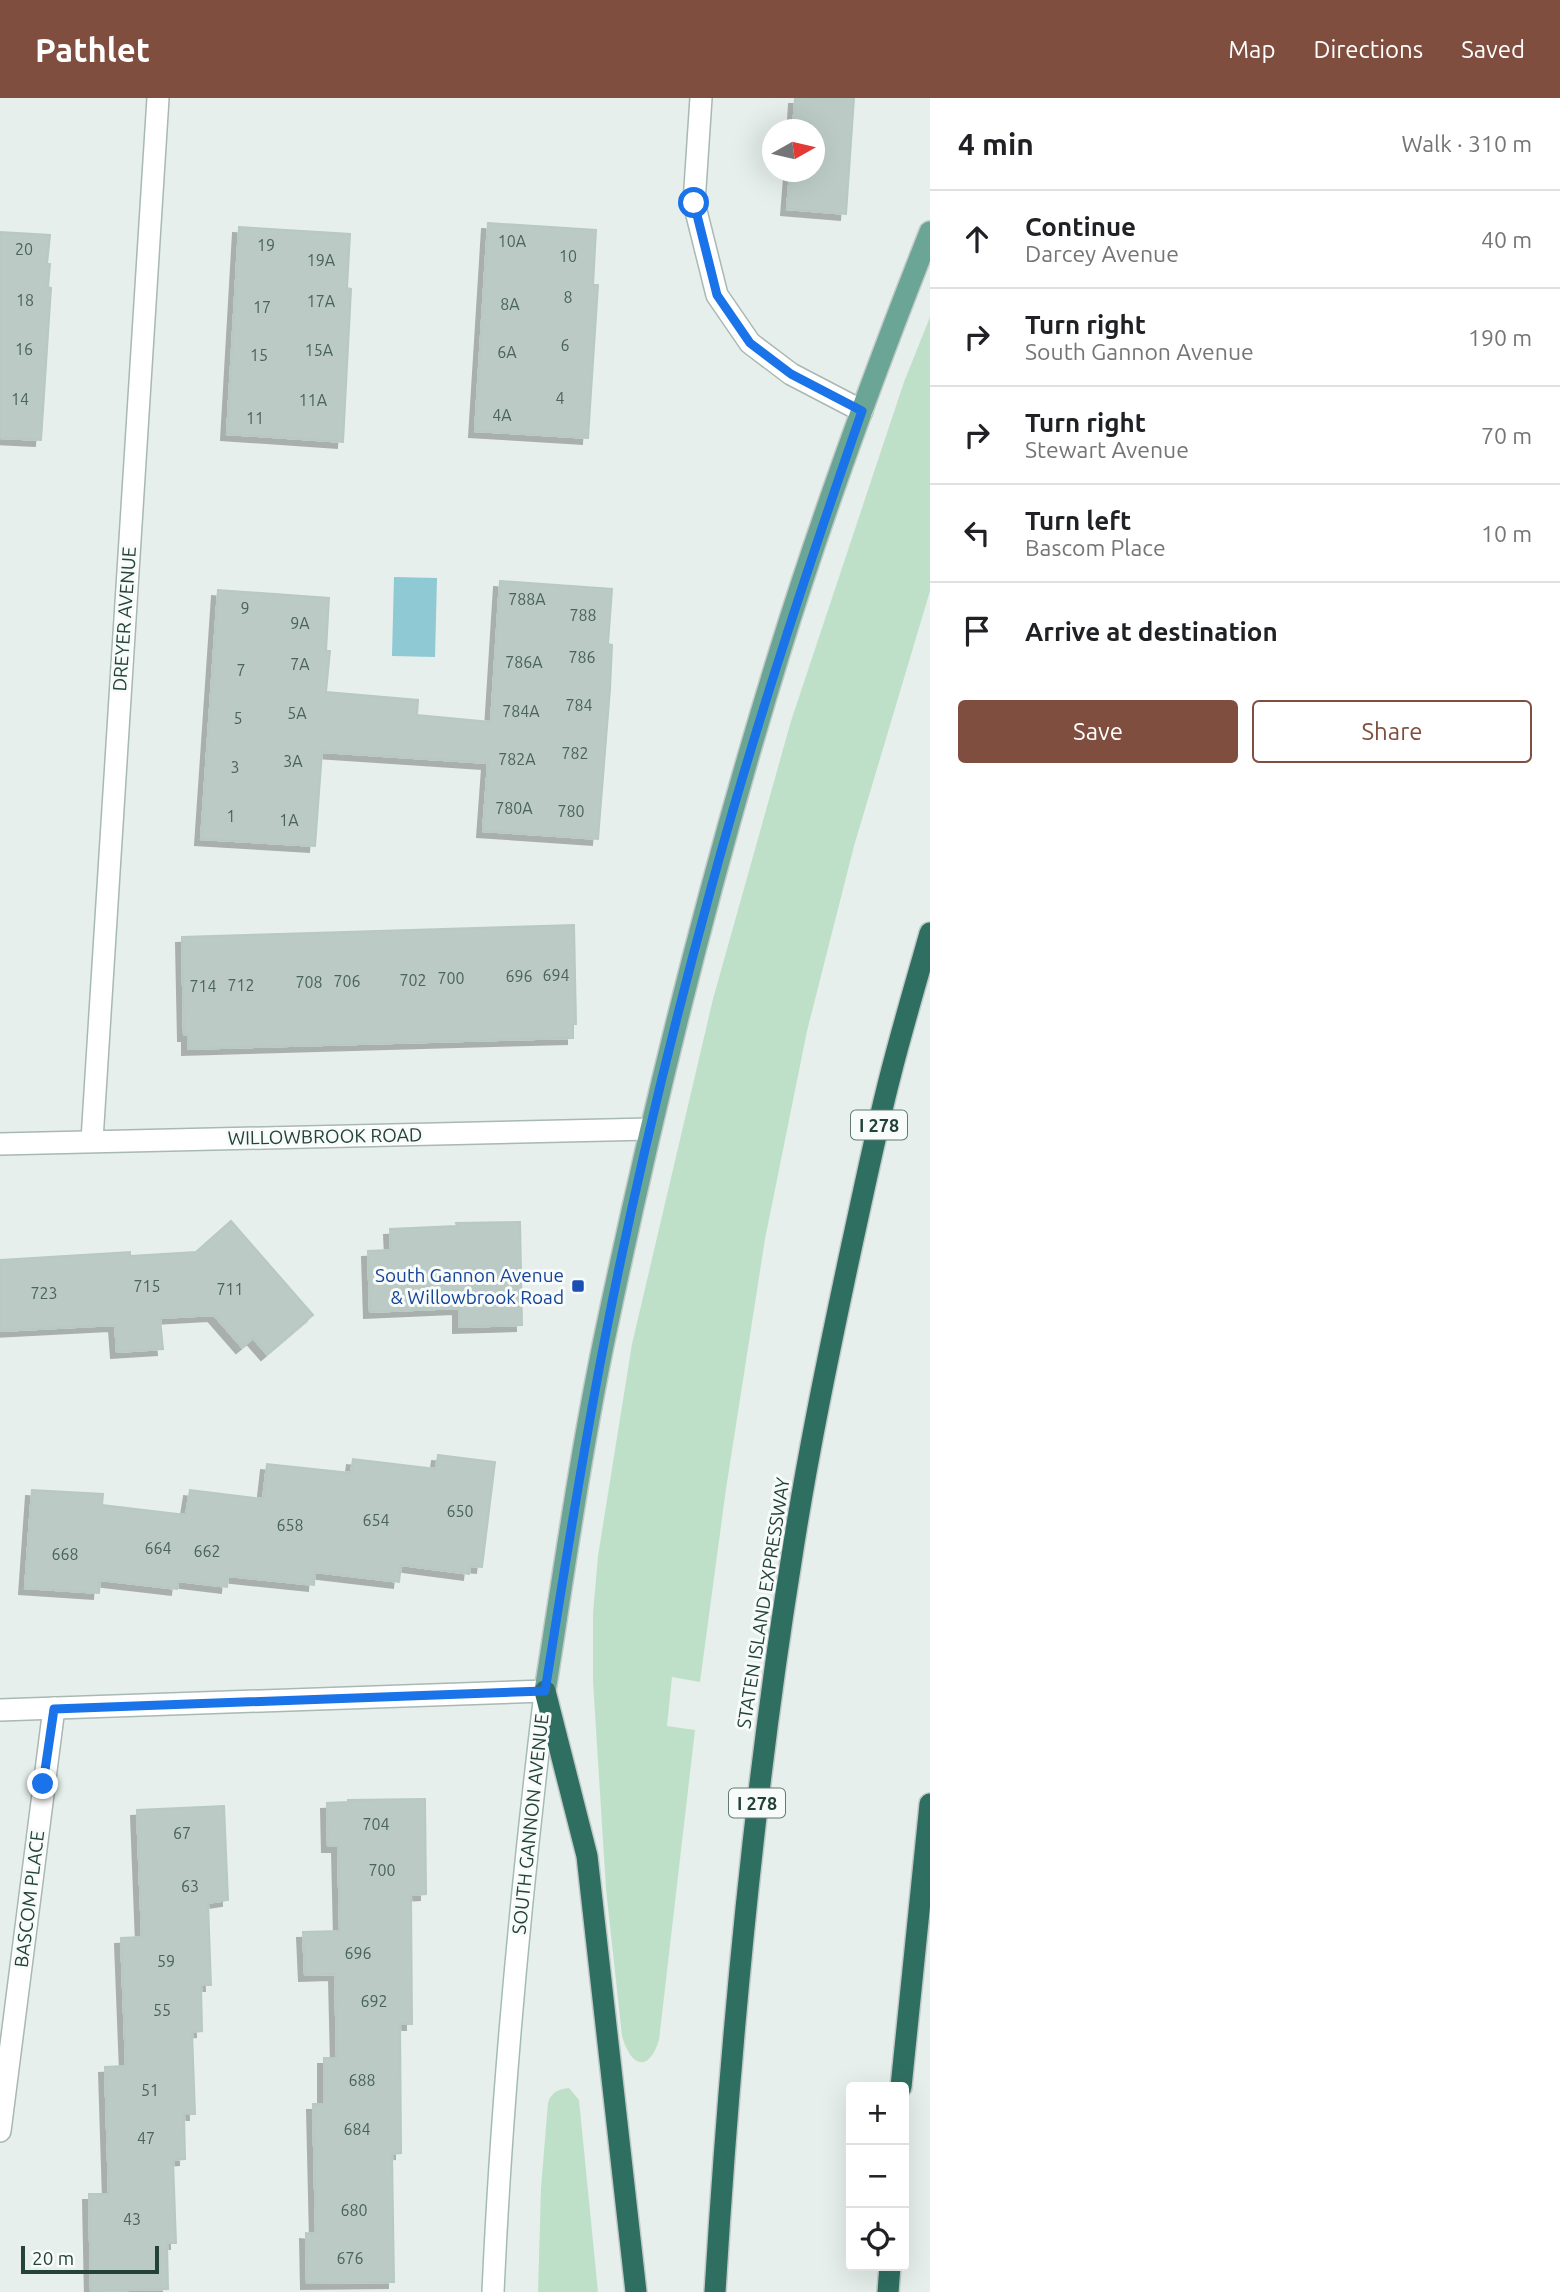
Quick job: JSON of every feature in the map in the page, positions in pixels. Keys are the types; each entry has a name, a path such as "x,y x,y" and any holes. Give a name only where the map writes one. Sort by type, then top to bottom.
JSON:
{"highway":[{"name":"STATEN ISLAND EXPRESSWAY","path":"715,2292 730,2063 744,1922 757,1800 791,1560 833,1333 862,1198 890,1074 930,933"},
{"path":"545,1691 587,1856 636,2292"},
{"path":"902,2082 930,1804"},
{"path":"888,2292 890,2271"}],"main road":[{"name":"SOUTH GANNON AVENUE","path":"545,1691 605,1336 650,1129 710,891 780,652 862,411 930,232"}],"street":[{"name":"DREYER AVENUE","path":"92,1140 158,98"},
{"path":"701,98 694,203 717,295 750,343 791,374 862,411"},
{"name":"WILLOWBROOK ROAD","path":"0,1144 650,1129"},
{"path":"0,1710 545,1691"},
{"name":"SOUTH GANNON AVENUE","path":"493,2292 515,1961 545,1691"},
{"name":"BASCOM PLACE","path":"0,2131 54,1709"}],"green space":[{"path":"930,317 930,591 854,846 807,1031 765,1239 726,1489 700,1682 672,1677 667,1726 695,1730 659,2040 650,2058 639,2062 630,2054 622,2036 606,1889 593,1681 593,1613 598,1556 632,1344 713,999 791,721 904,382"},
{"path":"569,2088 579,2100 598,2292 538,2292 541,2188 548,2103 556,2092"}],"water":[{"path":"394,577 437,578 435,657 392,656"}],"building":[{"path":"795,98 854,98 846,214 787,209 789,182 825,182 825,119 794,119"},
{"path":"488,223 596,230 593,285 598,285 588,438 475,431"},
{"path":"239,227 350,234 347,288 351,289 343,442 227,434"},
{"path":"0,232 50,235 47,264 50,264 48,287 51,288 41,440 0,438"},
{"path":"500,581 612,589 608,644 612,645 610,689 598,839 483,831 488,763 322,752 315,846 201,839 218,590 329,598 326,651 330,651 326,692 418,700 417,715 491,722"},
{"path":"574,925 576,1024 573,1024 573,1038 188,1049 188,1035 184,1035 182,937"},
{"path":"231,1221 313,1315 267,1354 253,1338 242,1347 214,1315 160,1318 163,1349 117,1352 115,1325 0,1331 0,1260 130,1252 130,1256 196,1252"},
{"path":"520,1222 522,1325 459,1327 459,1308 370,1312 368,1251 391,1250 390,1229 457,1226 456,1223"},
{"path":"438,1455 495,1462 482,1567 470,1566 469,1574 401,1565 399,1582 315,1572 314,1585 228,1576 227,1587 178,1581 177,1589 100,1580 99,1593 25,1588 32,1490 103,1494 102,1505 186,1515 190,1490 263,1499 267,1464 351,1473 353,1459 436,1469"},
{"path":"425,1799 426,1894 411,1895 412,2024 400,2024 401,2153 392,2154 394,2282 307,2283 306,2233 316,2234 313,2104 324,2104 324,2058 337,2058 335,1974 305,1975 303,1932 340,1931 338,1846 328,1846 327,1803 348,1800"},
{"path":"224,1806 228,1900 208,1903 211,1985 201,1985 202,2031 192,2032 195,2114 184,2114 185,2159 173,2160 176,2243 167,2243 168,2289 91,2291 89,2194 109,2194 105,2067 126,2066 121,1938 142,1937 137,1810"}],"place":[{"name":"South Gannon Avenue & Willowbrook Road","path":"578,1286"}],"route":[{"path":"43,1784 54,1709 545,1691 605,1336 650,1129 680,1007 710,891 780,652 862,411 791,374 750,343 717,295 694,203"}]}
